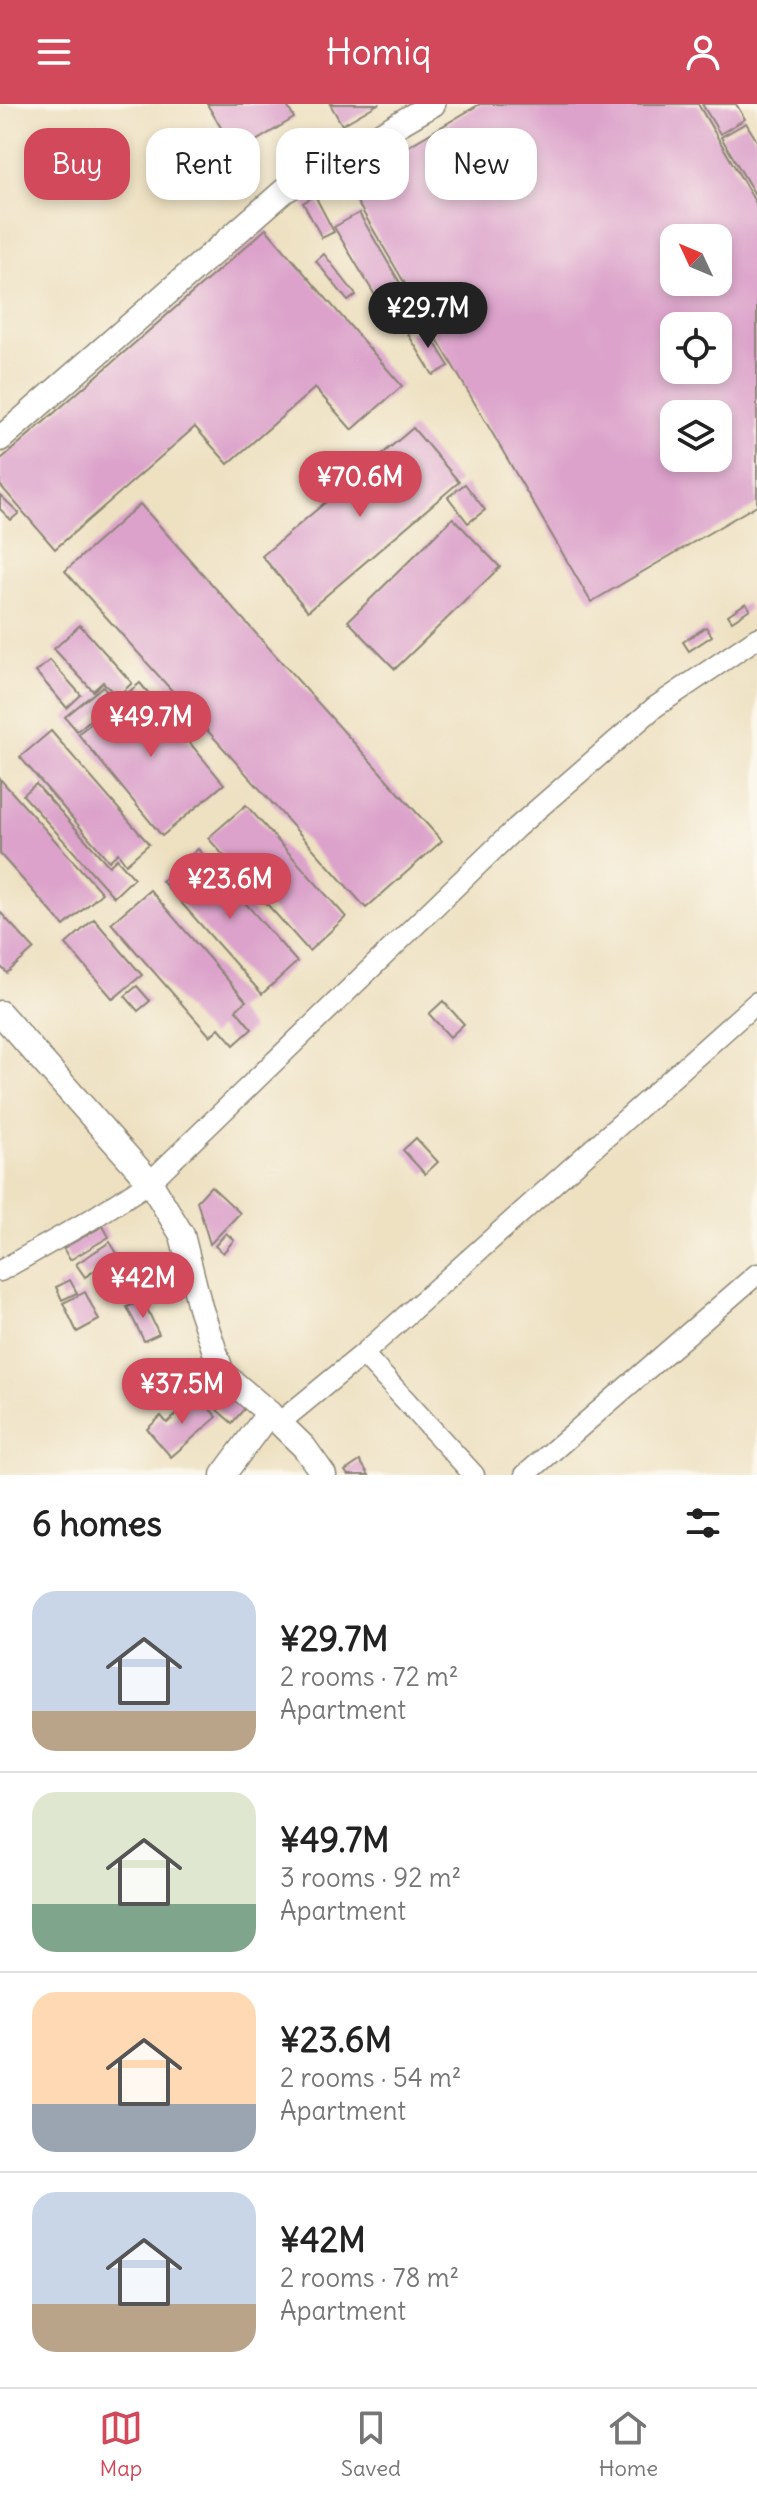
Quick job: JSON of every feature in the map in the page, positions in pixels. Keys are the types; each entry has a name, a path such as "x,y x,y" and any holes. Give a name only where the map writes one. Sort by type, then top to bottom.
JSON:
{"street":[{"path":"0,439 284,191 433,104"},
{"path":"0,1271 150,1182 516,828 655,707 757,638"},
{"path":"223,1475 274,1418 363,1354 757,1002"},
{"path":"0,1013 150,1182 182,1235 200,1307 222,1373 304,1447 324,1475"},
{"path":"525,1475 757,1274"},
{"path":"363,1354 474,1475"}],"building":[{"path":"207,104 286,104 294,118 260,139 260,128 221,128"},
{"path":"330,104 378,104 342,125"},
{"path":"480,104 698,104 757,205 757,505 591,602 356,200 409,200 409,146 425,136 425,200 537,200 537,128 439,128"},
{"path":"702,104 736,104 745,119 720,134"},
{"path":"746,123 757,141 757,198 721,137"},
{"path":"317,200 334,232 322,238 303,203"},
{"path":"359,213 400,283 376,297 334,227"},
{"path":"266,229 402,386 352,430 315,388 228,464 195,427 55,549 0,485 0,460"},
{"path":"324,254 356,295 348,301 316,261"},
{"path":"401,285 422,318 404,329 383,296"},
{"path":"424,325 449,366 433,375 408,334"},
{"path":"413,428 459,482 308,611 262,556"},
{"path":"465,484 485,510 468,523 448,497"},
{"path":"0,495 19,513 11,520 0,509"},
{"path":"140,504 442,841 366,908 65,571"},
{"path":"453,518 500,567 395,669 348,621"},
{"path":"746,603 750,609 732,621 728,615"},
{"path":"80,625 132,683 117,697 103,682 93,691 54,649"},
{"path":"706,627 712,636 689,651 683,642"},
{"path":"50,660 81,695 67,708 36,672"},
{"path":"140,683 224,784 162,836 78,734"},
{"path":"103,686 114,700 77,731 65,717"},
{"path":"51,731 149,844 126,864 118,853 109,861 20,757"},
{"path":"0,779 102,893 64,926 0,854"},
{"path":"36,784 109,866 117,859 134,878 114,897 23,795"},
{"path":"246,805 346,917 309,951 208,838"},
{"path":"198,849 297,962 262,994 162,881"},
{"path":"150,890 246,1001 236,1010 252,1029 234,1045 219,1028 210,1036 111,923"},
{"path":"0,912 34,949 7,973 0,966"},
{"path":"94,919 142,975 113,999 66,944"},
{"path":"137,986 150,1001 138,1011 125,996"},
{"path":"443,1001 464,1024 450,1037 429,1014"},
{"path":"416,1138 438,1162 425,1174 403,1150"},
{"path":"211,1186 240,1213 210,1244 197,1201"},
{"path":"103,1226 109,1237 70,1260 63,1248"},
{"path":"226,1233 234,1240 223,1253 215,1246"},
{"path":"110,1242 118,1255 85,1277 76,1264"},
{"path":"70,1280 77,1293 62,1300 56,1287"},
{"path":"85,1292 99,1320 77,1332 63,1303"},
{"path":"143,1300 159,1334 144,1341 127,1307"},
{"path":"230,1395 245,1408 232,1423 217,1410"},
{"path":"198,1396 217,1417 171,1457 147,1429 161,1416 167,1423"},
{"path":"360,1461 369,1475 348,1475 345,1471"}]}
